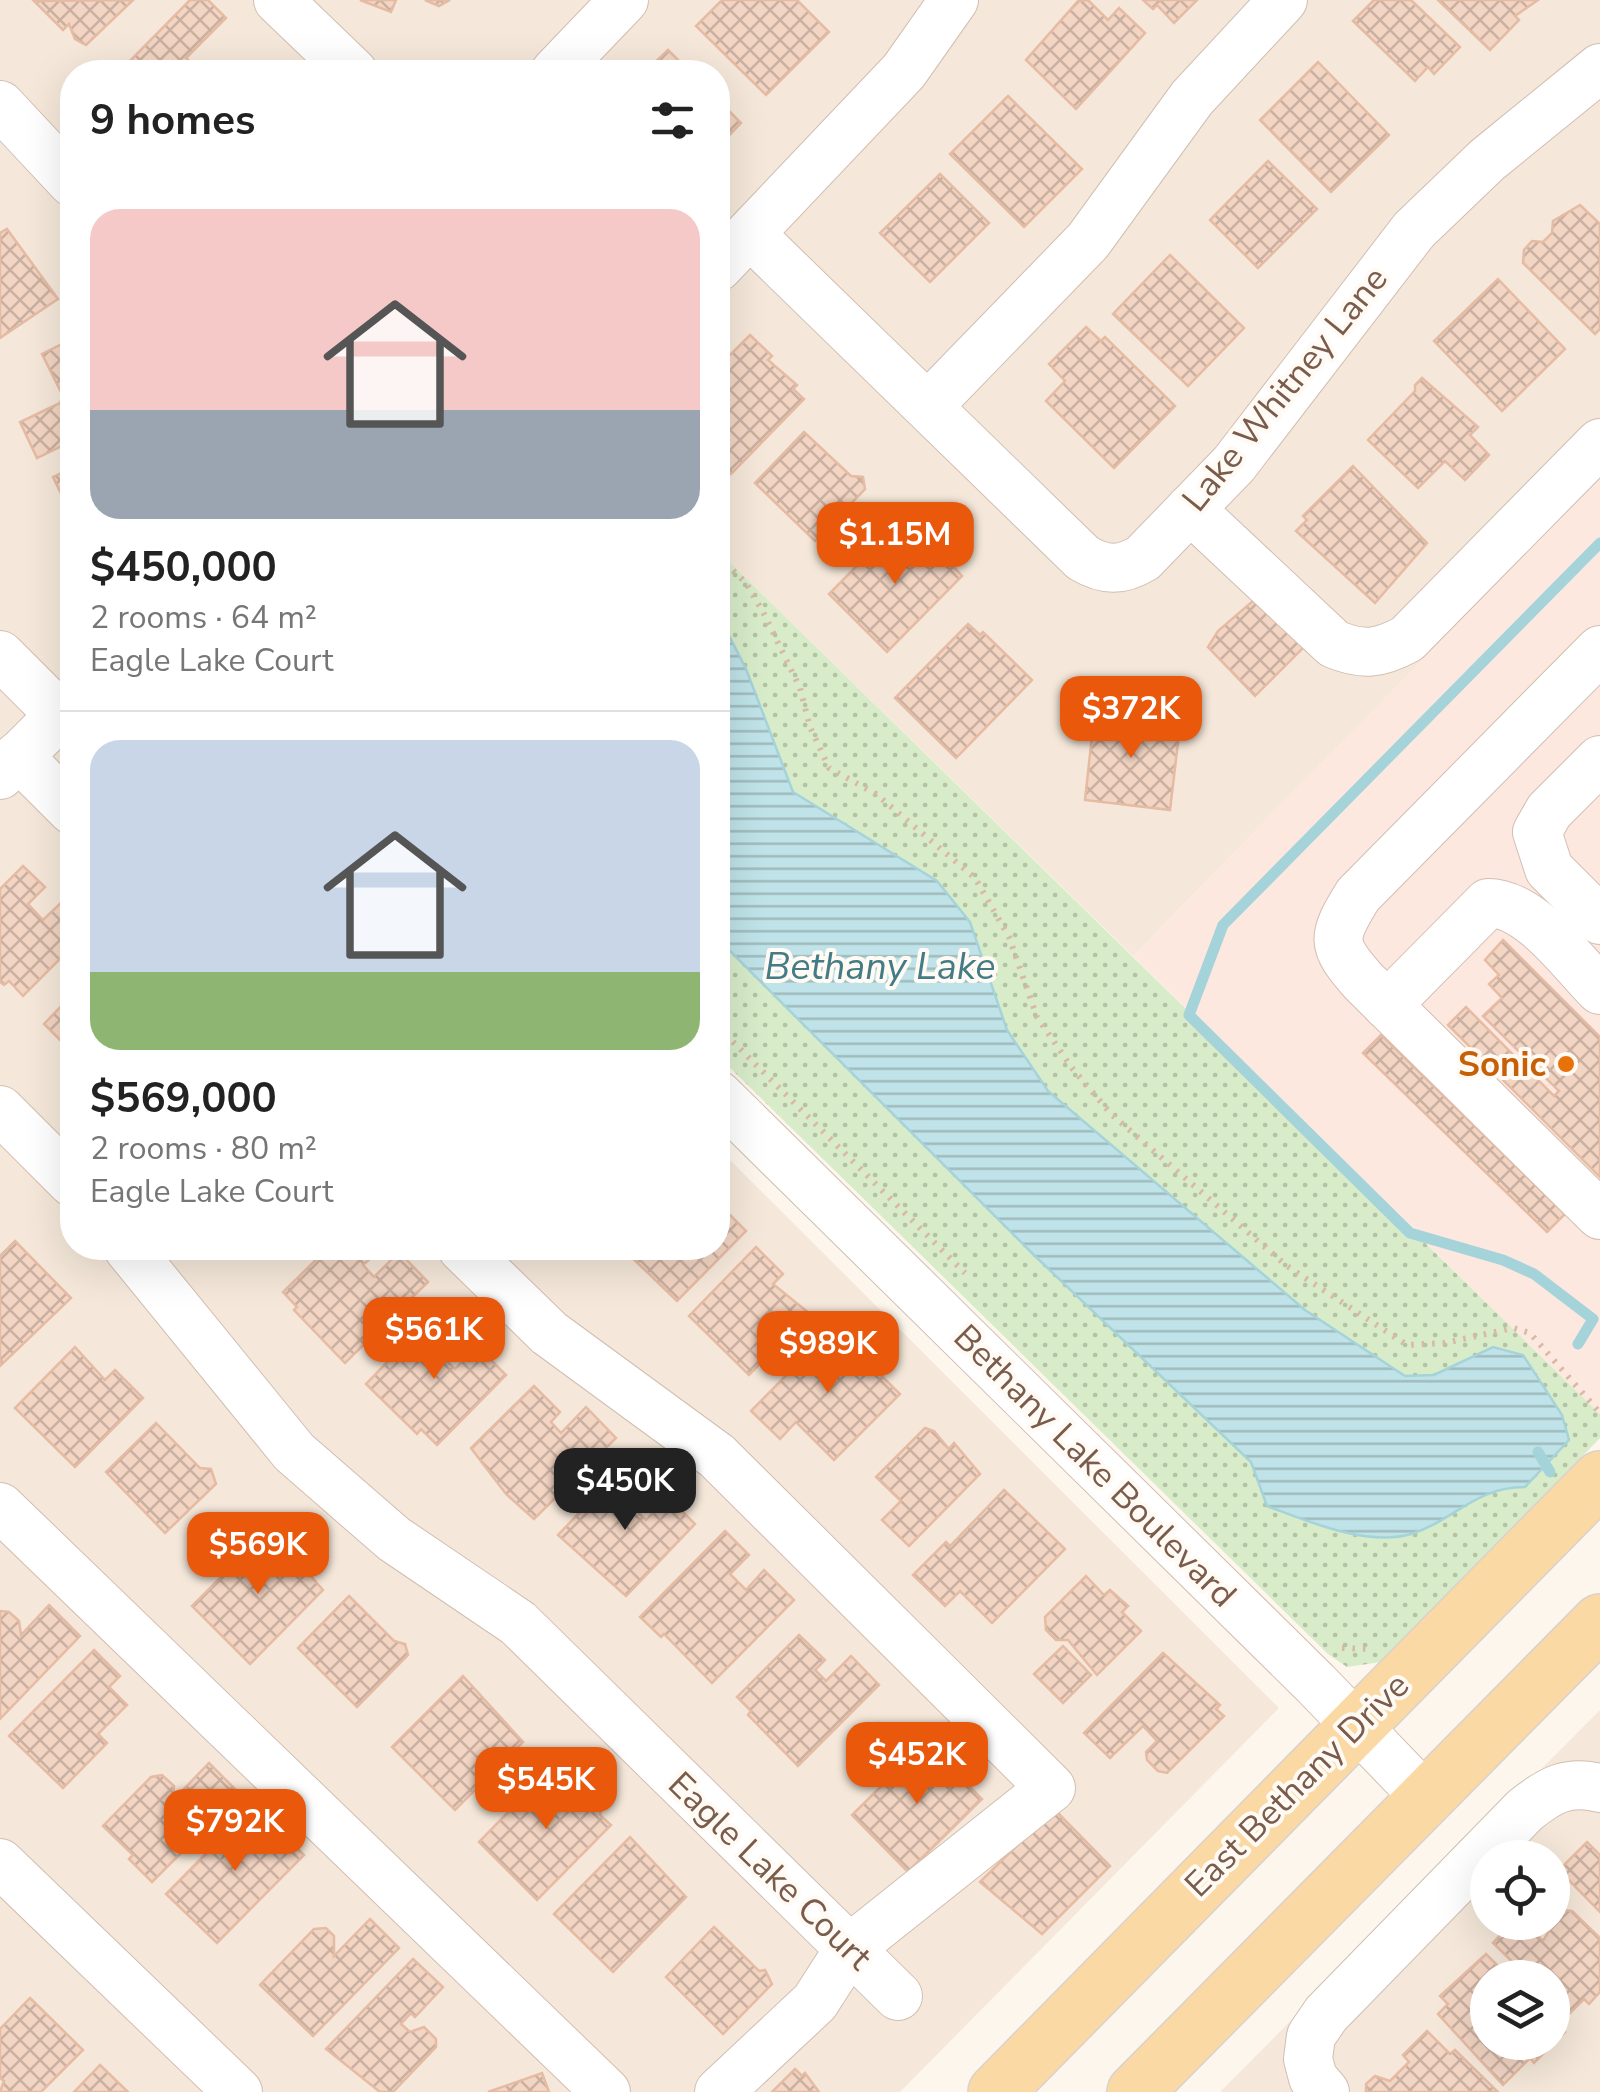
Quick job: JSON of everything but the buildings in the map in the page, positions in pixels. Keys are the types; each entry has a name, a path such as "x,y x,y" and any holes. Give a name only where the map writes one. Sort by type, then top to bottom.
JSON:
{"main road":[{"name":"East Bethany Drive","path":"996,2092 1600,1480"},
{"path":"1135,2092 1600,1622"}],"street":[{"path":"278,0 340,60"},
{"path":"566,60 624,0"},
{"path":"730,255 904,71 954,0"},
{"path":"929,405 1088,241 1192,98 1283,0"},
{"name":"Lake Whitney Lane","path":"750,234 1083,558 1097,566 1129,566 1143,558 1190,509 1282,406 1345,315 1414,230 1487,160 1600,68"},
{"path":"0,104 60,169"},
{"path":"1190,509 1334,644 1356,653 1381,653 1407,639 1600,443"},
{"path":"1600,650 1358,896 1337,929 1339,954 1600,1216"},
{"path":"0,656 60,703"},
{"path":"1548,702 1600,753"},
{"path":"60,714 9,766 60,802"},
{"path":"1600,760 1550,811 1537,832 1548,870 1600,920"},
{"path":"1387,1005 1488,903 1499,902 1526,916 1600,990"},
{"name":"Bethany Lake Boulevard","path":"730,1107 1357,1725 1426,1798"},
{"path":"0,1110 60,1170"},
{"name":"Eagle Lake Court","path":"138,1260 294,1452 394,1538 518,1624 898,1996"},
{"path":"474,1260 549,1333 717,1456 1051,1788 850,1948 815,2002 719,2092"},
{"path":"0,1507 606,2092"},
{"path":"1325,2092 1314,2078 1308,2059 1311,2036 1338,2000 1524,1810 1552,1788 1582,1784 1600,1788"},
{"path":"0,1862 238,2092"}],"path":[{"path":"730,568 746,583 763,612 800,688 810,727 829,768 876,794 975,878 1009,938 1037,1017 1072,1068 1112,1115 1287,1266 1406,1345 1445,1342 1512,1328 1530,1333 1600,1413"},
{"path":"730,1039 967,1276"},
{"path":"1327,1634 1341,1648 1384,1649"}],"shaded area":[{"path":"0,0 1600,0 1600,479 1133,956 730,563 730,60 60,60 60,1260 730,1260 730,1160 1279,1708 900,2092 0,2092"},
{"path":"1600,479 1600,1414 1133,956"},
{"path":"1600,1710 1600,2092 1220,2092 1470,1841 1470,1940 1570,1940 1570,1840 1471,1840"}],"green space":[{"path":"730,563 1600,1414 1600,1438 1381,1662 1347,1667 1328,1654 730,1068"}],"water":[{"name":"Bethany Lake","path":"730,638 793,792 937,881 970,922 1007,1030 1048,1091 1305,1310 1405,1376 1434,1375 1493,1347 1523,1355 1562,1415 1569,1440 1525,1487 1492,1492 1411,1534 1357,1535 1300,1519 1267,1506 1251,1462 1036,1257 730,951"}],"waterway":[{"path":"1578,1344 1593,1319 1534,1274 1503,1260 1410,1233 1189,1015 1223,925 1600,543"},
{"path":"1538,1452 1550,1472"}],"place":[{"name":"Sonic","path":"1566,1064"}]}
